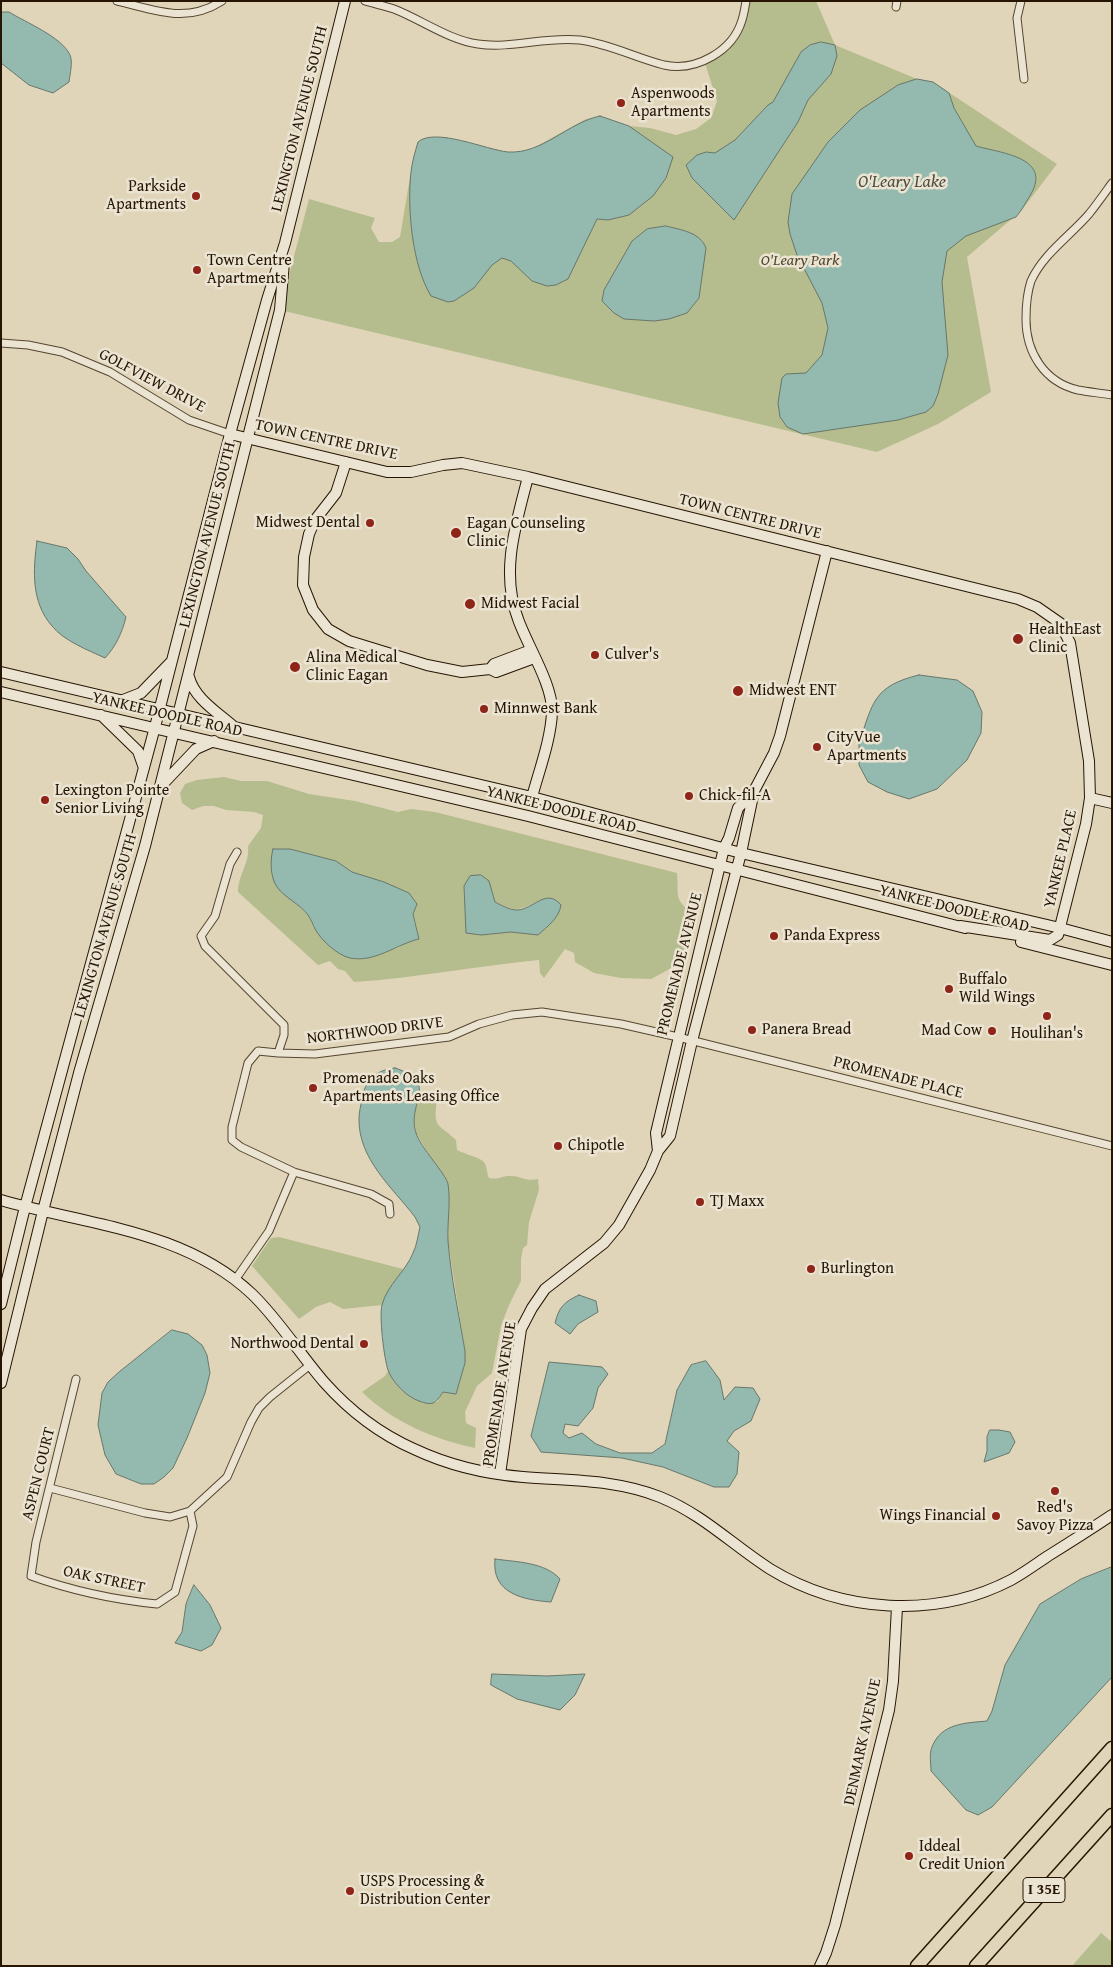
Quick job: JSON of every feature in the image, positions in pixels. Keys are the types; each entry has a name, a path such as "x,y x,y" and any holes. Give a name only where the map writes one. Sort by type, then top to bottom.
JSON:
{"highway":[{"path":"1087,1776 1112,1738"},
{"name":"I 35E","path":"917,1966 1112,1748"},
{"name":"I 35E","path":"976,1966 1112,1815"}],"street":[{"path":"118,1 176,15 199,13 222,1"},
{"name":"LEXINGTON AVENUE SOUTH","path":"1,1304 25,1207 160,709 230,434 267,300 285,243 345,1"},
{"path":"365,1 393,9 455,37 478,44 503,45 556,40 579,40 606,45 665,65 683,66 700,63 718,53 732,39 742,21 746,1"},
{"path":"1021,1 1017,18 1024,79"},
{"path":"1112,183 1089,214 1043,262 1031,281 1026,304 1026,322 1030,349 1040,367 1055,380 1076,390 1112,395"},
{"name":"LEXINGTON AVENUE SOUTH","path":"1,1383 79,1074 145,846 189,676 280,310 285,243"},
{"name":"GOLFVIEW DRIVE","path":"1,343 28,345 62,352 110,372 188,420 230,434"},
{"name":"TOWN CENTRE DRIVE","path":"230,434 387,472 411,472 443,464 462,463 528,477 1018,599 1037,606 1060,623 1072,651 1089,761 1090,798"},
{"path":"346,462 336,493 315,520 309,534 304,557 303,585 313,610 328,629 349,641 427,665 462,672 490,669 496,672 533,654"},
{"path":"528,477 511,547 509,583 517,618 550,699 552,712 532,797"},
{"name":"PROMENADE AVENUE","path":"658,1151 656,1133 719,865 738,808 754,790 774,753 780,736 827,552"},
{"path":"121,700 141,693 172,661"},
{"name":"YANKEE DOODLE ROAD","path":"1,672 532,797 741,853 1112,942"},
{"path":"189,676 191,687 197,694 234,727"},
{"name":"YANKEE DOODLE ROAD","path":"1,692 528,816 1112,964"},
{"path":"101,715 138,751 144,769"},
{"path":"161,786 196,749 214,741"},
{"name":"PROMENADE AVENUE","path":"754,790 737,870 692,1041 670,1136 658,1151 629,1208 612,1234 546,1289 526,1318 521,1329 500,1474 601,1482 654,1495 674,1503 707,1522 748,1554 788,1579 811,1590 859,1602 897,1606"},
{"path":"1090,798 1112,803"},
{"name":"YANKEE PLACE","path":"1060,928 1086,824 1090,798"},
{"name":"NORTHWOOD DRIVE","path":"237,852 230,864 214,916 201,936 205,946 284,1025 284,1036 278,1053"},
{"path":"960,926 1050,940 1058,935 1060,928"},
{"name":"NORTHWOOD DRIVE","path":"294,1172 241,1147 232,1140 232,1127 248,1062 258,1051 315,1054 449,1037 479,1024 512,1014 542,1012 622,1024 678,1037"},
{"name":"PROMENADE PLACE","path":"678,1037 1112,1146"},
{"path":"234,1280 269,1231 294,1172 371,1194 389,1204 390,1214"},
{"path":"1,1200 173,1244 210,1263 251,1293 310,1365 344,1402 371,1424 396,1440 424,1454 452,1464 500,1474"},
{"path":"50,1488 145,1513 170,1517 190,1510 227,1477 259,1408 310,1365"},
{"name":"ASPEN COURT","path":"31,1576 36,1542 76,1379"},
{"name":"OAK STREET","path":"31,1576 87,1591 157,1604 175,1592 193,1526 190,1510"},
{"path":"897,1606 932,1605 983,1592 1013,1579 1112,1515"},
{"name":"DENMARK AVENUE","path":"820,1966 835,1925 889,1710 893,1682 897,1606"}],"green space":[{"name":"O'Leary Park","path":"746,1 816,1 835,45 917,79 933,82 1057,164 1021,211 967,257 991,392 938,424 877,452 280,310 309,199 375,218 371,228 379,242 392,242 400,237 411,171 418,142 421,139 445,137 506,152 526,152 586,119 600,116 629,126 650,128 676,135 696,129 711,118 717,101 704,60 733,39"},
{"path":"224,777 241,781 267,781 309,794 355,801 398,812 411,809 435,812 677,873 679,900 692,913 693,925 679,964 651,979 621,978 594,973 575,962 574,953 565,949 544,978 540,973 539,960 354,982 345,971 338,969 330,961 318,965 238,892 247,858 248,846 261,828 263,815 254,812 226,810 214,806 203,806 192,810 182,803 180,793 185,784 197,780","holes":["290,849 336,861 352,872 409,893 417,904 413,913 418,932 398,948 364,957 314,928 309,916 294,901","464,887 492,892 495,902 512,909 526,907 538,901 538,935 511,932 481,935 467,933"]},
{"path":"420,1092 432,1099 437,1099 436,1120 438,1124 456,1140 457,1150 484,1162 489,1178 496,1179 513,1176 530,1180 538,1179 539,1190 529,1222 527,1245 523,1248 521,1259 521,1281 501,1326 492,1373 477,1386 465,1412 466,1423 476,1428 475,1448 444,1440 414,1428 374,1403 362,1392 385,1376 388,1371 402,1391 437,1402 443,1392 456,1394 465,1363 465,1351 448,1242 448,1182 416,1133 413,1118"},
{"path":"279,1237 403,1269 382,1305 343,1309 330,1302 316,1307 299,1319 252,1266 271,1238"},
{"path":"1101,1933 1112,1942 1112,1966 1072,1966"}],"water":[{"path":"1,12 9,12 33,25 66,48 71,61 69,82 53,93 29,85 1,63"},
{"path":"821,42 835,45 837,56 831,74 808,100 798,122 734,220 692,178 686,165 697,155 706,152 715,153 735,140 773,102 801,52 810,45"},
{"name":"O'Leary Lake","path":"917,79 933,82 949,93 954,108 976,146 1009,155 1029,164 1035,172 1036,182 1031,194 1016,217 966,236 947,251 942,282 948,355 933,406 926,412 898,420 803,434 787,427 780,417 778,403 782,378 786,374 806,373 822,355 828,328 822,303 797,255 790,234 788,222 792,194 828,142 860,110 898,85"},
{"path":"600,116 629,126 673,157 666,178 653,196 629,215 608,220 597,219 568,279 556,285 547,286 532,281 511,261 502,258 492,265 474,288 454,301 448,302 431,296 419,269 412,236 410,186 413,161 418,142 426,138 448,138 508,152 521,151 544,143 577,125"},
{"path":"666,226 684,230 695,235 706,248 699,298 687,313 669,319 654,321 624,319 614,313 602,301 604,290 632,241 647,229"},
{"path":"37,541 67,548 126,617 118,639 105,658 63,636 45,617 40,607 35,585"},
{"path":"919,675 957,680 973,691 982,712 981,733 967,760 937,789 909,799 887,792 868,782 859,765 859,743 872,707 883,691 904,679"},
{"path":"273,849 290,849 336,861 352,872 384,882 409,893 417,904 413,914 419,939 368,958 350,958 340,954 321,938 305,911 277,887 271,868"},
{"path":"481,875 489,881 495,902 500,905 517,910 550,898 561,905 560,910 538,935 511,932 481,935 466,933 464,886 470,876"},
{"path":"395,1068 409,1074 416,1080 419,1087 419,1095 414,1122 416,1133 418,1139 443,1174 449,1191 448,1241 465,1351 465,1363 456,1394 443,1392 431,1404 410,1396 393,1379 386,1364 382,1328 381,1311 384,1298 410,1260 416,1247 420,1227 415,1217 378,1172 364,1147 360,1133 359,1113 366,1086 372,1077 382,1071"},
{"path":"579,1295 596,1301 598,1312 578,1324 570,1334 555,1323 558,1313 563,1306 569,1300"},
{"path":"172,1330 188,1334 202,1345 207,1355 210,1373 205,1393 173,1468 154,1484 141,1484 116,1474 105,1455 98,1425 102,1393 108,1382 119,1372"},
{"path":"706,1361 720,1380 724,1400 735,1387 753,1388 760,1399 751,1421 734,1431 727,1441 739,1452 737,1474 729,1487 714,1487 663,1467 622,1458 541,1452 531,1436 549,1362 602,1367 608,1374 598,1388 593,1408 578,1426 565,1424 563,1433 569,1438 582,1433 596,1444 620,1453 652,1453 665,1444 677,1390 691,1365"},
{"path":"990,1430 1010,1432 1015,1442 1009,1453 984,1462 987,1451 987,1437"},
{"path":"495,1559 530,1564 554,1573 560,1579 551,1602 520,1597 511,1593 498,1580 495,1571"},
{"path":"1112,1567 1112,1677 992,1807 978,1815 966,1810 931,1771 931,1752 936,1739 941,1733 955,1726 987,1721 992,1711 1005,1665 1040,1604 1081,1579"},
{"path":"194,1585 210,1605 221,1628 212,1645 201,1651 175,1643 182,1632 186,1604"},
{"path":"492,1674 547,1676 585,1674 575,1695 560,1710 517,1699 491,1685"}],"place":[{"name":"Aspenwoods Apartments","path":"621,103"},
{"name":"Parkside Apartments","path":"196,196"},
{"name":"Town Centre Apartments","path":"197,270"},
{"name":"Midwest Dental","path":"370,523"},
{"name":"Eagan Counseling Clinic","path":"456,533"},
{"name":"Midwest Facial","path":"470,604"},
{"name":"HealthEast Clinic","path":"1018,639"},
{"name":"Culver's","path":"595,655"},
{"name":"Alina Medical Clinic Eagan","path":"295,667"},
{"name":"Midwest ENT","path":"738,691"},
{"name":"Minnwest Bank","path":"484,709"},
{"name":"CityVue Apartments","path":"817,747"},
{"name":"Chick-fil-A","path":"689,796"},
{"name":"Lexington Pointe Senior Living","path":"45,800"},
{"name":"Panda Express","path":"774,936"},
{"name":"Buffalo Wild Wings","path":"949,989"},
{"name":"Houlihan's","path":"1047,1016"},
{"name":"Panera Bread","path":"752,1030"},
{"name":"Mad Cow","path":"992,1031"},
{"name":"Promenade Oaks Apartments Leasing Office","path":"313,1088"},
{"name":"Chipotle","path":"558,1146"},
{"name":"TJ Maxx","path":"700,1202"},
{"name":"Burlington","path":"811,1269"},
{"name":"Northwood Dental","path":"364,1344"},
{"name":"Red's Savoy Pizza","path":"1055,1491"},
{"name":"Wings Financial","path":"996,1516"},
{"name":"Iddeal Credit Union","path":"909,1856"},
{"name":"USPS Processing & Distribution Center","path":"350,1891"}]}
